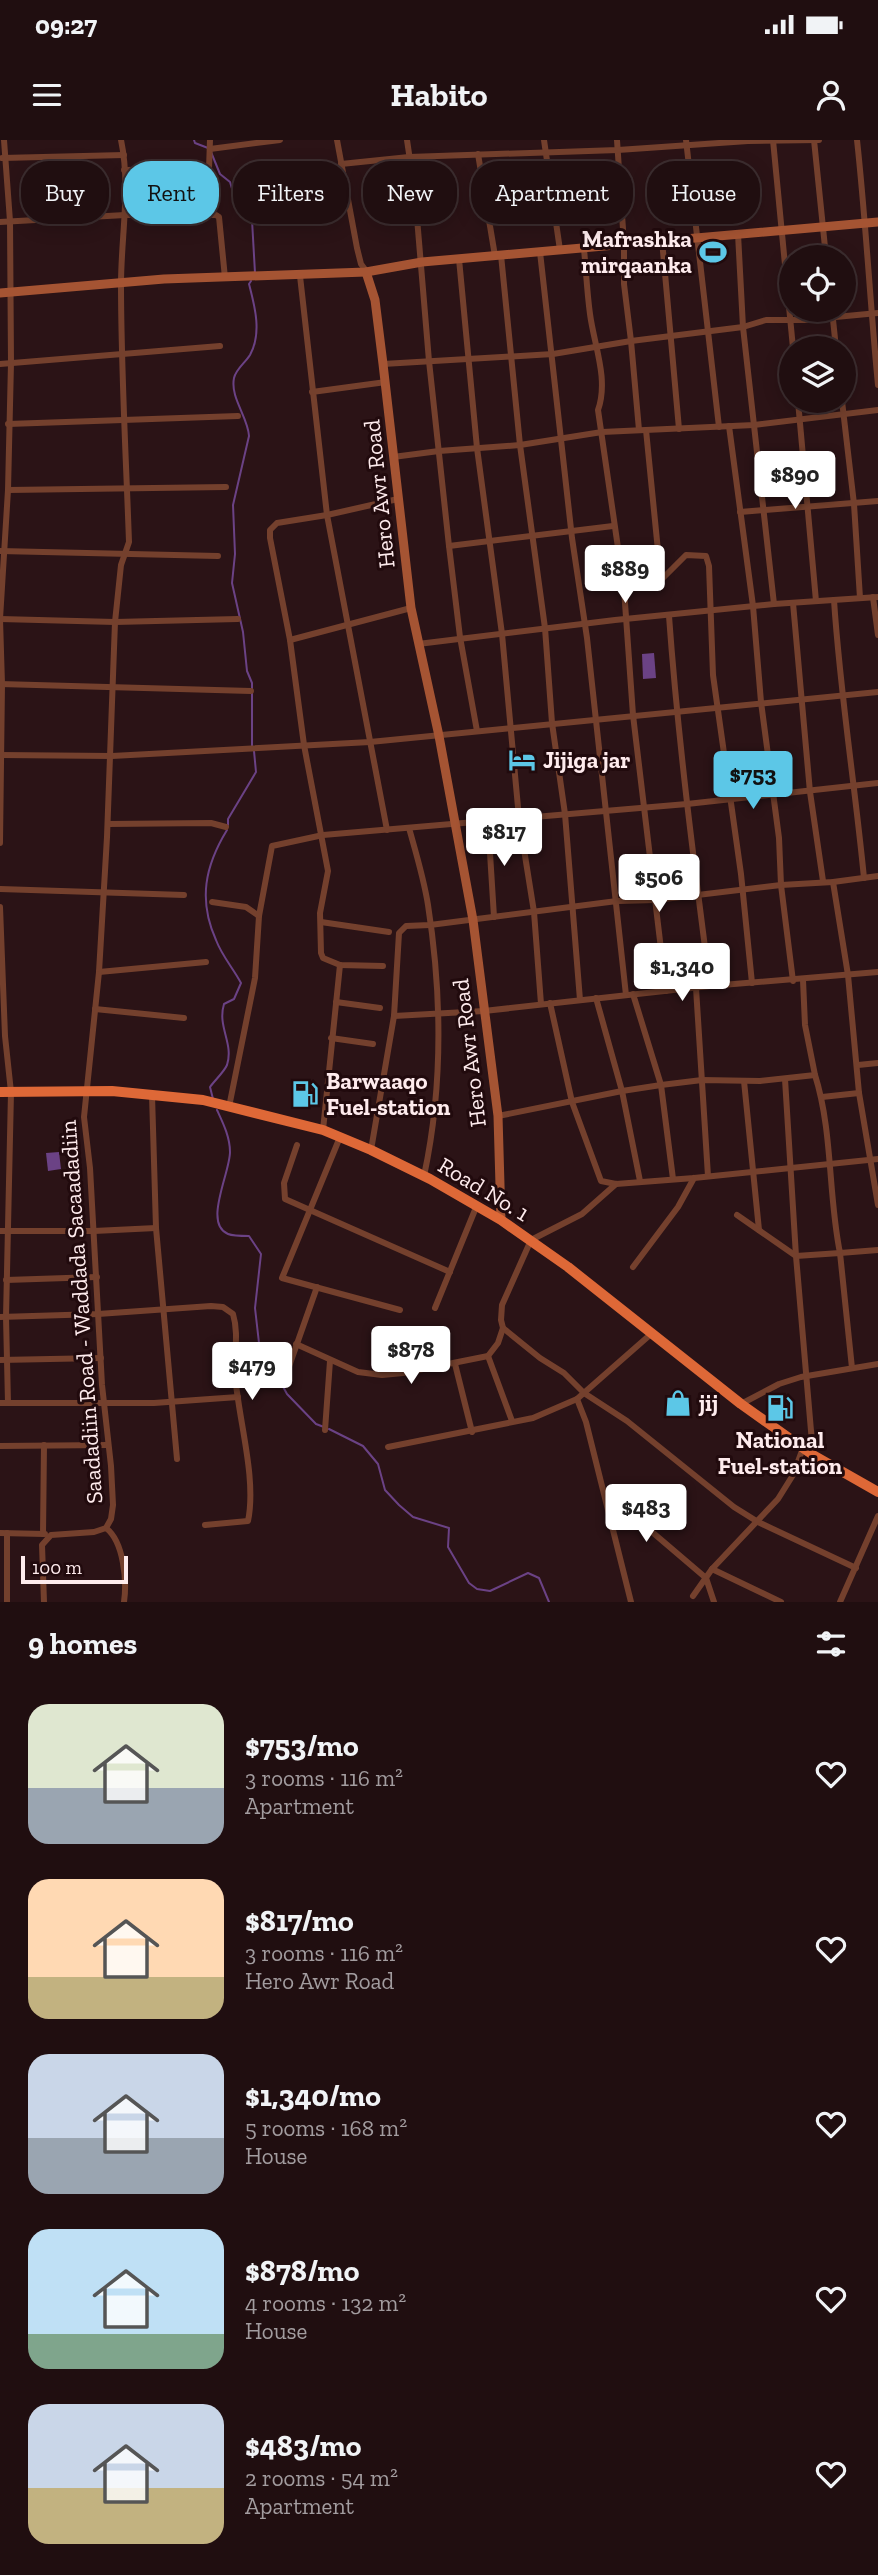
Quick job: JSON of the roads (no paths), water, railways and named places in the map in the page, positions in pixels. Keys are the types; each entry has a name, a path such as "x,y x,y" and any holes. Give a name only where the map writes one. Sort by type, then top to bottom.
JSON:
{"highway":[{"name":"Road No. 1","path":"5,1092 89,1091 203,1100 323,1130 371,1150 477,1205 531,1240 741,1404 813,1455 878,1492"}],"main road":[{"path":"5,293 121,283 366,272 422,262 878,222"},
{"name":"Hero Awr Road","path":"366,272 374,300 386,382 411,608 439,736 473,920 498,1116 501,1220"}],"street":[{"path":"0,843 0,619 2,551 8,490 4,479 11,363 5,293 10,221 2,158 4,140"},
{"name":"Saadadiin Road - Waddada Sacaadadiin","path":"121,140 124,161"},
{"path":"209,161 210,140"},
{"path":"210,149 280,140"},
{"path":"337,140 340,161"},
{"path":"407,140 422,262 429,361 449,546 460,638 477,731"},
{"path":"544,140 560,250"},
{"path":"617,140 624,284 661,581"},
{"path":"773,140 782,245"},
{"path":"349,163 409,157 618,149 687,143 816,140 824,245"},
{"path":"857,140 874,313 878,385"},
{"path":"687,143 719,427"},
{"path":"478,154 498,255 545,628 552,723 565,814 580,1000"},
{"path":"2,158 124,155"},
{"path":"349,205 361,264 366,272"},
{"path":"0,222 123,215"},
{"name":"Saadadiin Road - Waddada Sacaadadiin","path":"4,1533 94,1532 106,1528 111,1519 113,1505 84,1117 89,1091 99,972 112,756 115,622 121,565 129,542 121,283 124,224"},
{"path":"219,224 225,278"},
{"path":"738,234 743,327 774,604"},
{"path":"662,240 679,429"},
{"path":"584,249 602,390 598,410 624,589 633,715 666,991"},
{"path":"540,252 571,532 586,624 605,810 629,995 662,1086 673,1179"},
{"path":"459,259 477,448 502,634 519,818 534,912 541,1004"},
{"path":"300,276 327,515 387,830"},
{"path":"856,315 874,313"},
{"path":"383,365 553,354 779,320"},
{"path":"0,364 220,346"},
{"path":"312,392 386,382"},
{"path":"0,407 9,406"},
{"path":"393,457 520,445 602,432 754,425 878,410"},
{"path":"799,413 816,601"},
{"path":"844,414 854,504 860,598"},
{"path":"8,424 238,416"},
{"path":"729,426 753,606 761,702 793,981"},
{"path":"8,490 127,490 226,486"},
{"path":"383,966 340,965 323,958 321,953 320,913 328,871 304,745 290,640 270,530 277,523 398,499"},
{"path":"740,512 878,501"},
{"path":"449,546 613,526"},
{"path":"2,551 218,556"},
{"path":"624,589 661,581 686,555 706,556 711,611 710,634 752,983"},
{"path":"418,644 753,606 876,597 878,635"},
{"path":"834,600 841,695 855,786 864,878"},
{"path":"793,603 804,699 810,792 822,881"},
{"path":"290,640 411,608"},
{"path":"668,616 676,711 710,986"},
{"path":"0,619 115,622 238,619"},
{"path":"1,684 251,691"},
{"path":"1,755 112,756 370,742 878,692"},
{"path":"229,1107 255,978 258,916 272,846 323,835 687,804 878,783"},
{"path":"488,821 494,917"},
{"path":"108,824 211,823 226,827"},
{"path":"409,828 428,904 438,1000 436,1101 424,1176"},
{"path":"371,1150 394,1016 399,933 406,926 617,901 699,896 878,876 878,884"},
{"path":"833,882 848,975 859,1093 878,1205"},
{"path":"0,889 184,895"},
{"path":"212,902 246,907 258,916"},
{"path":"0,907 5,1092 10,1116 3,1231 6,1280 4,1360 8,1403"},
{"path":"321,922 389,932"},
{"path":"99,972 206,962"},
{"path":"323,1130 340,965"},
{"path":"394,1016 484,1011 710,986 878,972"},
{"path":"803,980 805,1025 822,1097 833,1220 840,1253 852,1368"},
{"path":"696,988 708,1176"},
{"path":"596,999 622,1091 639,1181"},
{"path":"336,1002 380,1008"},
{"path":"550,1003 572,1102 601,1181 616,1184 694,1178 878,1159"},
{"path":"95,1009 184,1018"},
{"path":"331,1038 373,1044"},
{"path":"858,1065 878,1063"},
{"path":"498,1116 622,1091 702,1080 744,1082 815,1075"},
{"path":"785,1079 796,1256 813,1455"},
{"path":"744,1082 759,1230"},
{"path":"822,1097 859,1093"},
{"path":"152,1095 156,1228 177,1459"},
{"path":"0,1116 10,1116"},
{"path":"341,1137 282,1278 400,1310"},
{"path":"298,1145 284,1183 285,1199 450,1272"},
{"path":"633,1267 678,1207 694,1178"},
{"path":"296,1344 358,1372 382,1375 488,1356 498,1343 503,1328 502,1305 531,1240 582,1214 616,1184"},
{"path":"435,1308 477,1205"},
{"path":"737,1215 796,1256 878,1250"},
{"path":"3,1231 156,1228"},
{"path":"6,1280 97,1278"},
{"path":"286,1375 317,1287"},
{"path":"3,1317 164,1311 211,1306 223,1307 233,1314 237,1327 235,1372 250,1490 248,1521 205,1525"},
{"path":"503,1328 540,1358 564,1373 584,1393 627,1421 734,1507 758,1522 856,1568"},
{"path":"388,1447 533,1418 577,1399 651,1334"},
{"path":"488,1356 512,1421"},
{"path":"4,1360 101,1359"},
{"path":"325,1430 330,1361"},
{"path":"455,1364 472,1432"},
{"path":"741,1404 779,1384 807,1375 878,1364"},
{"path":"0,1404 238,1397"},
{"path":"577,1399 586,1422 631,1602"},
{"path":"44,1445 47,1534 42,1545 44,1602"},
{"path":"0,1446 108,1445"},
{"path":"693,1596 712,1569 778,1499 793,1475 803,1448"},
{"path":"603,1490 706,1578 714,1602"},
{"path":"840,1602 878,1516"},
{"path":"106,1528 115,1534 121,1548 124,1602"},
{"path":"4,1533 8,1602"},
{"path":"712,1569 781,1602"}],"waterway":[{"path":"194,140 195,143 208,148"},
{"path":"211,152 220,174 230,182 233,192 244,204 252,220 255,273"},
{"path":"251,281 249,284 255,311 256,338 250,355 235,375 233,385 249,436 233,505 235,554 232,583 243,632 247,671 252,683 252,746"},
{"path":"228,825 228,819 256,772 254,751"},
{"path":"213,1099 210,1087 226,1068 229,1057 222,1012 224,1004 234,999 241,983 218,946 207,911 206,884 209,870 227,830"},
{"path":"217,1110 230,1146 218,1220 221,1228 228,1234 249,1236 261,1254 255,1308 259,1343 287,1394 316,1424 324,1427"},
{"path":"329,1429 363,1446 378,1464 385,1490 413,1517 449,1528 448,1547 469,1583 477,1589 490,1591 528,1573 539,1578 549,1602"}],"place":[{"name":"Mafrashka mirqaanka","path":"713,252"},
{"name":"Jijiga jar","path":"522,760"},
{"name":"Barwaaqo Fuel-station","path":"305,1094"},
{"name":"jij","path":"678,1403"},
{"name":"National Fuel-station","path":"780,1408"}]}
